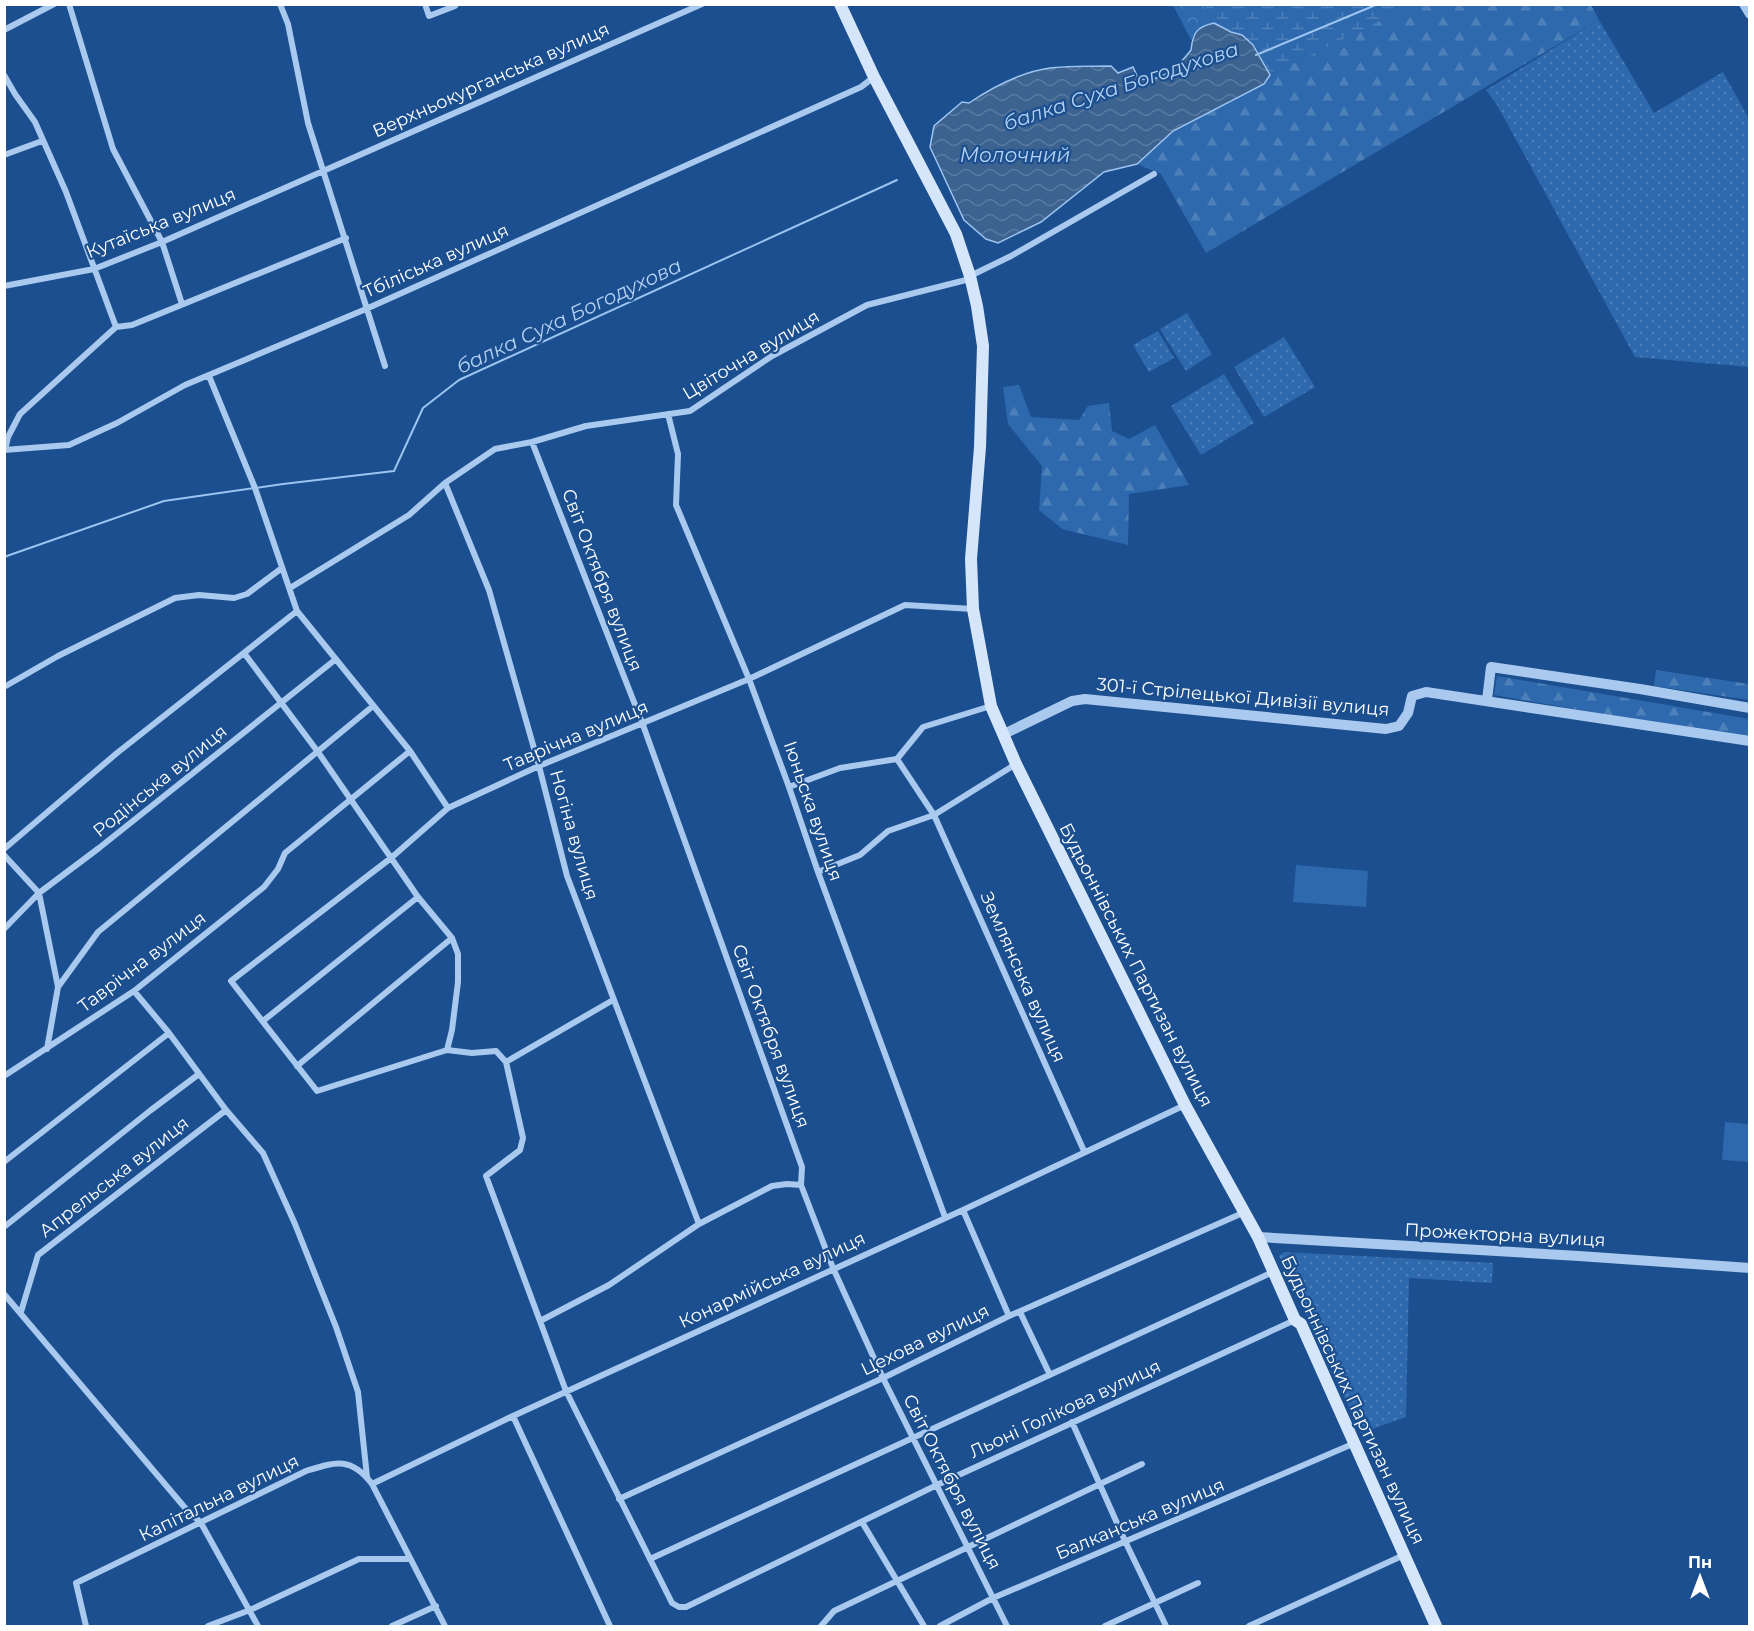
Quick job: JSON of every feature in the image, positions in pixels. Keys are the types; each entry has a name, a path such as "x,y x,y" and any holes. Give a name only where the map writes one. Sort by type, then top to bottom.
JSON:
{"main road":[{"name":"Будьоннівських Партизан вулиця","path":"840,4 874,77 956,234 971,277 982,346 980,447 971,559 973,609 992,706 1016,764 1185,1105 1245,1212 1295,1320 1301,1324 1436,1626"}],"street":[{"path":"4,30 54,4"},
{"path":"69,4 113,149 162,242 182,304"},
{"path":"280,4 288,24 308,123 385,366"},
{"path":"425,4 429,16 454,4"},
{"name":"Верхньокурганська вулиця","path":"324,170 702,4"},
{"path":"1744,4 1749,14"},
{"path":"4,75 35,122 66,192 116,327"},
{"name":"Тбіліська вулиця","path":"5,450 69,445 117,423 185,385 366,309 850,92 874,77"},
{"path":"4,155 42,141"},
{"name":"Кутаїська вулиця","path":"4,286 94,269 162,242 324,170"},
{"name":"Цвiточна вулиця","path":"290,588 409,515 445,483 495,449 532,442 586,426 690,411 772,356 867,305 971,277 1154,174"},
{"path":"5,450 8,437 20,414 116,327 132,325 346,238"},
{"path":"209,375 255,488 297,611 410,751 448,808"},
{"name":"Iюньска вулиця","path":"668,414 678,453 676,505 749,679 945,1217"},
{"name":"Світ Октября вулиця","path":"532,442 643,725 802,1167 801,1185 833,1268 883,1378 1007,1626"},
{"name":"Ногіна вулиця","path":"445,483 489,590 539,766 567,876 699,1224"},
{"path":"4,687 58,656 175,598 199,595 240,597 282,568"},
{"name":"Таврічна вулиця","path":"263,1021 231,981 391,858 448,808 539,766 643,725 749,679 905,605 973,609"},
{"path":"4,849 117,753 297,611"},
{"path":"244,653 318,752 418,897 452,938 458,954 458,982 447,1050"},
{"name":"Родінська вулиця","path":"4,928 39,893 336,659"},
{"path":"1486,700 1491,667 1749,708"},
{"name":"301-ї Стрілецької Дивізії вулиця","path":"1004,734 1072,700 1085,699 1386,729 1399,726 1408,713 1412,696 1426,692 1749,741"},
{"name":"Таврічна вулиця","path":"47,1049 58,987 98,932 373,706"},
{"path":"789,787 840,768 897,759 923,727 992,706"},
{"name":"Таврічна вулиця","path":"4,1076 134,991 264,887 278,869 285,853 410,751"},
{"name":"Землянська вулиця","path":"897,759 934,815 1084,1151"},
{"path":"818,872 860,855 888,831 934,815 1016,764"},
{"path":"4,855 39,893 58,987"},
{"path":"418,897 263,1021 317,1092 447,1050 472,1053 496,1051 506,1062 523,1138 520,1149 486,1176 566,1391 650,1560 1274,1272"},
{"path":"297,1066 452,938"},
{"path":"134,991 263,1154 295,1224 336,1327 358,1392 367,1477"},
{"path":"506,1062 613,1000"},
{"path":"4,1162 169,1033"},
{"name":"Апрельська вулиця","path":"4,1227 199,1074"},
{"name":"Конармійська вулиця","path":"372,1484 566,1391 963,1210 1185,1105"},
{"name":"Апрельська вулиця","path":"21,1312 38,1255 226,1110"},
{"path":"540,1321 609,1285 699,1224 772,1186 801,1185"},
{"path":"963,1210 1009,1316"},
{"name":"Цехова вулиця","path":"619,1499 883,1378 1009,1316 1245,1212"},
{"name":"Прожекторна вулиця","path":"1258,1238 1583,1256 1749,1268"},
{"path":"4,1294 186,1509 201,1523 258,1626"},
{"path":"1020,1312 1050,1375"},
{"name":"Льоні Голікова вулиця","path":"650,1560 672,1603 679,1607 686,1607 937,1485 1295,1320"},
{"path":"513,1416 610,1626"},
{"path":"1072,1422 1166,1626"},
{"name":"Балканська вулиця","path":"940,1626 993,1599 1355,1443"},
{"name":"Капітальна вулиця","path":"86,1626 76,1583 306,1471 333,1463 344,1463 367,1477 372,1484 445,1626"},
{"path":"820,1626 834,1611 897,1579 1142,1464"},
{"path":"862,1522 924,1626"},
{"path":"1250,1626 1405,1554"},
{"path":"208,1626 250,1610 359,1559 410,1559"},
{"path":"1105,1626 1198,1583"},
{"path":"392,1626 436,1606"}],"green space":[{"path":"1173,5 1206,5 1206,12 1214,23 1201,29 1191,40"},
{"path":"1205,5 1413,5 1270,75 1254,45 1241,35 1218,25 1207,14"},
{"path":"1411,5 1591,5 1599,20 1206,253 1161,174 1137,164 1173,131 1264,84 1270,75"},
{"path":"1599,20 1654,113 1723,72 1749,119 1749,367 1635,357 1497,105 1486,90"},
{"path":"1187,313 1212,354 1186,371 1160,329"},
{"path":"1158,331 1174,358 1149,372 1133,345"},
{"path":"1284,337 1315,387 1264,417 1234,367"},
{"path":"1224,374 1254,423 1201,455 1171,406"},
{"path":"1019,385 1031,417 1079,420 1088,406 1109,403 1112,431 1129,439 1155,425 1189,485 1129,494 1128,545 1062,529 1039,510 1042,466 1008,424 1003,387"},
{"path":"1656,670 1749,684 1749,700 1654,686"},
{"path":"1497,676 1749,719 1749,739 1494,695"},
{"path":"1296,865 1368,871 1366,907 1293,902"},
{"path":"1725,1122 1749,1124 1749,1162 1722,1160"},
{"path":"1284,1252 1493,1263 1492,1283 1409,1278 1406,1417 1361,1433 1279,1256"}],"water":[{"name":"Молочний","path":"1214,23 1242,35 1253,45 1270,75 1264,84 1173,131 1137,164 1104,172 1041,222 998,243 986,239 964,220 930,147 934,126 962,102 969,103 997,86 1050,68 1111,66 1118,73 1133,67 1138,78 1153,79 1168,73 1181,62 1191,50 1196,32"}],"waterway":[{"name":"балка Суха Богодухова","path":"1256,55 1378,4"},
{"name":"балка Суха Богодухова","path":"4,557 164,501 394,471 423,408 459,380 897,180"}]}
